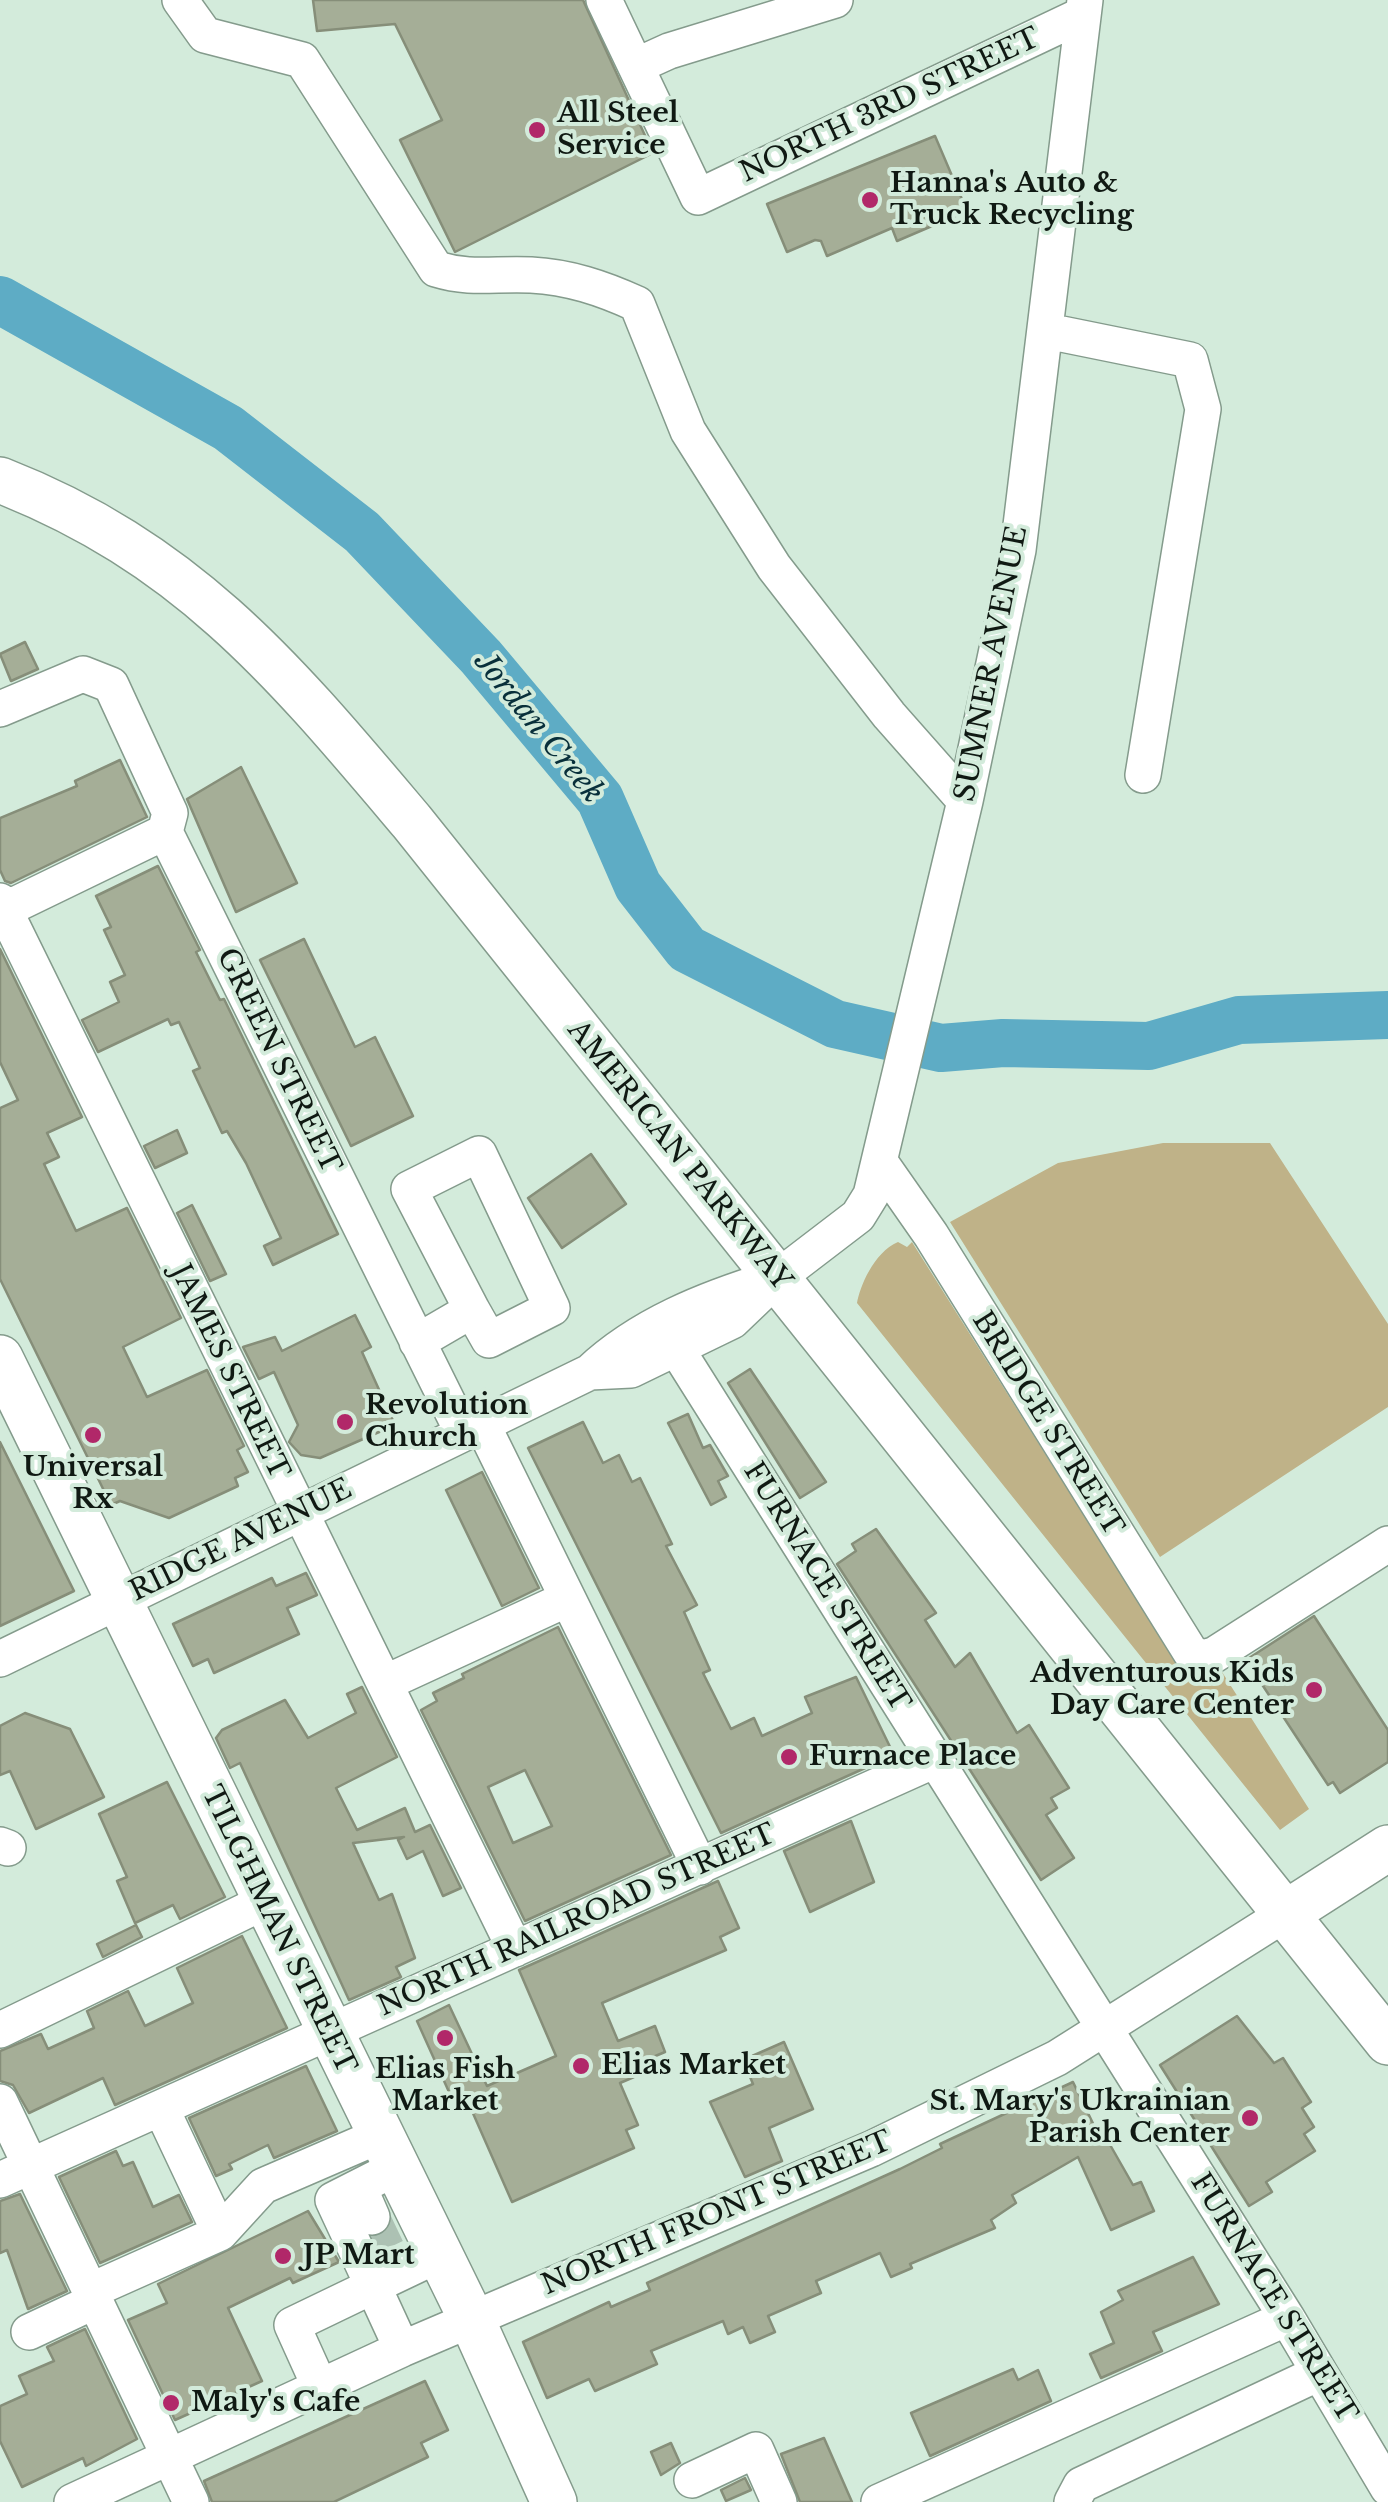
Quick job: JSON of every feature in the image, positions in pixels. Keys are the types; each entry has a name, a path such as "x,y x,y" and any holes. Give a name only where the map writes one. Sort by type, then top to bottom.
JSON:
{"main road":[{"name":"AMERICAN PARKWAY","path":"0,480 110,532 174,573 283,672 412,822 1388,2042"},
{"name":"TILGHMAN STREET","path":"0,1358 328,2031 377,2177 400,2268 472,2320 554,2502"},
{"name":"NORTH FRONT STREET","path":"1285,1914 1388,1848"}],"street":[{"path":"180,0 205,34 302,60 436,269 466,278 530,275 596,284 637,304 688,431 774,567 889,715 965,801"},
{"path":"604,0 636,66 669,51 835,0"},
{"name":"SUMNER AVENUE","path":"777,1278 858,1216 871,1195 880,1162 965,801 1018,550 1048,331 1083,8"},
{"name":"NORTH 3RD STREET","path":"636,66 698,197 1083,8"},
{"path":"1048,331 1190,360 1203,409 1143,775"},
{"name":"GREEN STREET","path":"0,708 84,674 111,685 170,812 165,832 418,1342 473,1429 567,1599 700,1867"},
{"path":"2,908 165,832"},
{"name":"JAMES STREET","path":"2,908 515,1950"},
{"path":"478,1154 552,1308 489,1340 472,1310 410,1188 478,1154"},
{"name":"BRIDGE STREET","path":"880,1162 931,1236 1181,1642 1202,1658 1388,1544"},
{"name":"RIDGE AVENUE","path":"590,1372 631,1370 732,1321 777,1278"},
{"name":"RIDGE AVENUE","path":"0,1659 590,1372 618,1345 714,1296 777,1278"},
{"path":"418,1342 472,1310"},
{"name":"FURNACE STREET","path":"676,1348 1287,2318 1388,2489"},
{"path":"386,1683 567,1599"},
{"name":"NORTH RAILROAD STREET","path":"15,2173 935,1760"},
{"path":"0,2030 264,1902"},
{"name":"NORTH FRONT STREET","path":"72,2502 402,2349 871,2149 1056,2058 1285,1914"},
{"path":"0,2102 15,2173 92,2296 191,2502"},
{"path":"160,2108 220,2233"},
{"path":"29,2332 220,2233 264,2186 377,2177"},
{"path":"377,2177 333,2200 400,2268 402,2349"},
{"path":"320,2387 292,2325 400,2268"},
{"path":"879,2502 1287,2318"},
{"path":"1072,2502 1080,2485 1319,2372"},
{"path":"692,2480 756,2450 779,2502"},
{"path":"1364,2502 1388,2489"}],"shaded area":[{"path":"1163,1143 1270,1143 1388,1324 1388,1407 1160,1557 950,1222 1058,1163"},
{"path":"898,1242 907,1247 912,1242 1181,1670 1196,1676 1217,1664 1309,1809 1280,1830 857,1303 875,1262"}],"building":[{"name":"All Steel Service","path":"313,0 583,0 653,153 455,252 400,140 442,120 395,24 317,31"},
{"name":"Hanna's Auto & Truck Recycling","path":"935,136 967,211 897,241 892,228 827,256 821,241 815,240 787,252 767,204"},
{"path":"25,642 38,669 11,681 0,654"},
{"path":"120,760 147,817 11,883 5,881 0,870 0,818 77,786 75,781"},
{"path":"241,767 297,883 236,912 187,799"},
{"path":"158,866 200,950 196,952 220,1000 224,999 338,1234 273,1265 264,1246 281,1238 246,1163 227,1131 222,1133 193,1071 200,1068 179,1022 171,1025 168,1019 98,1052 82,1020 119,1002 110,982 125,975 104,930 111,927 96,896"},
{"path":"304,939 355,1047 375,1037 413,1116 351,1146 260,960"},
{"path":"0,949 82,1117 47,1133 59,1157 44,1164 76,1231 127,1208 181,1318 123,1347 147,1397 207,1370 244,1446 237,1450 248,1472 235,1478 238,1486 169,1518 120,1501 111,1505 0,1279 0,1108 18,1100 0,1062"},
{"path":"177,1130 187,1153 155,1168 144,1146"},
{"path":"591,1154 626,1204 562,1248 528,1198"},
{"path":"192,1205 226,1274 210,1281 177,1213"},
{"path":"355,1315 371,1347 362,1352 395,1425 320,1458 301,1455 289,1442 298,1425 274,1372 259,1379 243,1347 275,1337 282,1351"},
{"path":"750,1369 826,1482 800,1498 728,1383"},
{"path":"688,1414 703,1448 710,1445 728,1476 718,1481 726,1497 711,1505 668,1423"},
{"path":"583,1422 603,1463 619,1455 632,1482 640,1478 672,1544 666,1546 697,1605 684,1612 710,1670 703,1673 731,1729 754,1718 762,1736 812,1713 805,1697 856,1677 894,1755 721,1833 528,1448"},
{"path":"0,1442 74,1591 0,1626"},
{"path":"482,1472 539,1588 502,1606 446,1490"},
{"path":"876,1529 936,1613 925,1620 955,1667 970,1653 1017,1733 1029,1725 1069,1788 1051,1798 1057,1808 1046,1815 1074,1858 1041,1880 837,1564 856,1551 852,1544"},
{"path":"306,1573 317,1595 287,1608 299,1634 214,1673 208,1659 193,1666 173,1624 272,1578 276,1586"},
{"name":"Adventurous Kids Day Care Center","path":"1314,1616 1388,1730 1388,1762 1340,1793 1333,1782 1328,1785 1246,1660"},
{"path":"558,1627 671,1855 525,1921 421,1710 437,1701 433,1693 464,1678 462,1674","holes":["525,1770 552,1826 513,1843 488,1787"]},
{"path":"362,1687 397,1757 336,1788 357,1830 405,1808 415,1832 430,1825 461,1888 443,1896 423,1851 407,1859 398,1840 404,1837 353,1843 379,1900 392,1894 415,1958 396,1967 401,1977 349,2000 240,1763 230,1768 216,1738 222,1730 285,1700 308,1738 356,1713 347,1694"},
{"path":"25,1713 70,1729 104,1797 36,1829 10,1771 0,1775 0,1726"},
{"path":"167,1782 225,1897 180,1919 173,1905 135,1923 117,1881 127,1877 99,1814"},
{"path":"851,1821 874,1882 810,1912 784,1851"},
{"name":"Elias Market","path":"718,1881 739,1928 720,1937 726,1950 602,2003 618,2041 655,2026 665,2052 629,2067 634,2077 620,2083 638,2125 626,2130 634,2148 512,2202 461,2086 449,2092 417,2021 449,2005 487,2086 556,2056 519,1970"},
{"path":"136,1925 142,1937 103,1957 97,1944"},
{"path":"242,1936 287,2028 115,2105 103,2078 29,2113 13,2085 0,2081 0,2051 41,2034 48,2049 94,2028 87,2011 128,1991 145,2026 193,2003 177,1968"},
{"name":"St. Mary's Ukrainian Parish Center","path":"1237,2016 1274,2063 1283,2058 1311,2102 1302,2108 1314,2127 1304,2134 1315,2151 1266,2182 1272,2192 1249,2206 1160,2065"},
{"path":"784,2042 813,2109 769,2128 782,2161 745,2177 710,2102 753,2084 743,2060"},
{"path":"306,2066 337,2131 274,2158 268,2145 229,2164 232,2169 216,2176 189,2118"},
{"path":"1073,2082 1100,2138 1105,2136 1133,2185 1141,2182 1154,2211 1111,2230 1078,2157 1012,2195 1016,2203 991,2220 995,2228 910,2264 912,2268 891,2277 880,2253 816,2281 821,2293 768,2316 775,2332 750,2343 743,2327 728,2334 723,2321 651,2351 657,2364 595,2391 589,2379 547,2398 523,2342 609,2302 611,2307 650,2290 647,2283 900,2169 942,2148 940,2144"},
{"path":"116,2151 123,2166 133,2162 153,2207 179,2195 192,2222 100,2263 59,2177"},
{"path":"20,2194 67,2291 28,2309 7,2250 0,2253 0,2201"},
{"path":"308,2211 339,2262 293,2283 290,2278 228,2308 262,2381 175,2420 128,2320 167,2303 158,2284"},
{"path":"1193,2257 1219,2304 1153,2332 1162,2351 1101,2378 1090,2354 1114,2343 1101,2312 1123,2300 1118,2291"},
{"path":"85,2329 137,2439 86,2466 83,2458 22,2487 0,2441 0,2406 27,2394 19,2376 54,2361 47,2347"},
{"path":"1013,2369 1018,2380 1038,2370 1051,2401 930,2456 911,2413"},
{"path":"425,2381 448,2430 421,2443 428,2457 334,2502 212,2502 204,2481"},
{"path":"824,2438 852,2502 800,2502 781,2454"},
{"path":"671,2443 680,2463 661,2475 651,2452"},
{"path":"745,2478 751,2490 726,2501 721,2490"}],"waterway":[{"name":"Jordan Creek","path":"0,300 228,428 362,532 481,657 600,799 638,886 687,949 835,1024 941,1048 1003,1043 1149,1046 1239,1020 1388,1015"}],"tunnel":[{"path":"372,2217 391,2257"}],"place":[{"name":"All Steel Service","path":"537,130"},
{"name":"Hanna's Auto & Truck Recycling","path":"870,200"},
{"name":"Revolution Church","path":"345,1422"},
{"name":"Universal Rx","path":"93,1435"},
{"name":"Adventurous Kids Day Care Center","path":"1314,1690"},
{"name":"Furnace Place","path":"789,1757"},
{"name":"Elias Fish Market","path":"445,2038"},
{"name":"Elias Market","path":"581,2066"},
{"name":"St. Mary's Ukrainian Parish Center","path":"1250,2118"},
{"name":"JP Mart","path":"283,2256"},
{"name":"Maly's Cafe","path":"171,2403"}]}
